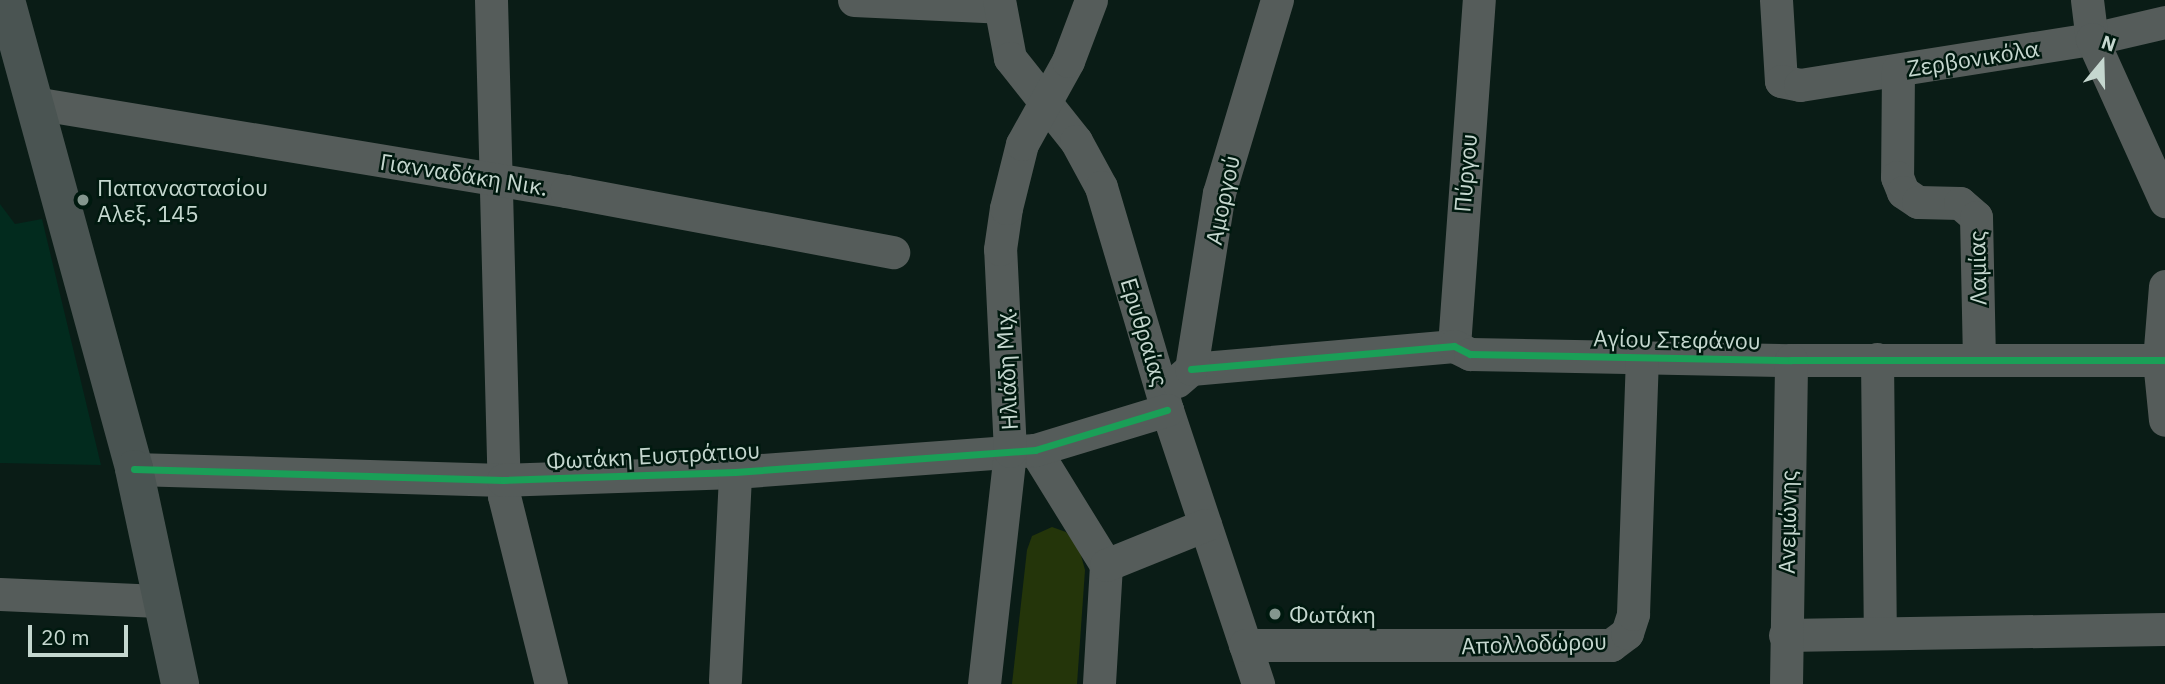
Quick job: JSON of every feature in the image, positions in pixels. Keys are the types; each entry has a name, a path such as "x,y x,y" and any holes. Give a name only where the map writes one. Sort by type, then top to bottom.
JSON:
{"main road":[{"path":"6,0 134,469 159,601 180,684"}],"street":[{"path":"491,0 493,180 503,480 511,538 551,684"},
{"path":"854,0 1000,4"},
{"name":"Ηλιάδη Μιχ.","path":"984,684 1022,451 1000,249 1022,144 1068,61 1091,0"},
{"name":"Αμοργού","path":"1191,369 1219,193 1277,0"},
{"name":"Πύργου","path":"1454,346 1479,0"},
{"name":"Ζερβονικόλα","path":"1776,0 1781,81 1800,85 2092,39 2165,22"},
{"path":"2087,0 2092,39 2165,201"},
{"name":"Ερυθραίας","path":"1000,4 1010,58 1076,141 1101,187 1164,398 1258,684"},
{"name":"Λαμίας","path":"1898,69 1897,177 1903,192 1918,202 1961,203 1976,217 1979,357"},
{"name":"Γιανναδάκη Νικ.","path":"34,103 893,251"},
{"path":"2165,286 2162,359 2165,420"},
{"name":"Αγίου Στεφάνου","path":"1191,369 1454,346 1470,354 1791,360 1979,357 2162,359"},
{"name":"Απολλοδώρου","path":"1245,645 1611,645 1627,633 1633,614 1642,357"},
{"path":"1877,359 1880,630"},
{"name":"Ανεμώνης","path":"1786,684 1791,360"},
{"path":"1164,398 1191,369"},
{"name":"Φωτάκη Ευστράτιου","path":"134,469 503,480 735,472 1022,451 1164,398"},
{"path":"1022,451 1106,565 1099,684"},
{"path":"725,680 735,472"},
{"path":"1106,565 1205,525"},
{"path":"0,594 159,601"},
{"path":"1785,635 1880,630 2165,629"}],"shaded area":[{"path":"0,204 15,224 42,219 101,465 0,463"},
{"path":"1052,527 1066,532 1079,548 1085,570 1077,684 1012,684 1027,550 1032,536"}],"cycle path":[{"path":"1191,369 1454,346 1470,354 1791,360 2165,360"},
{"path":"134,469 503,480 735,472 1035,450 1167,410"}],"place":[{"name":"Παπαναστασίου Αλεξ. 145","path":"83,200"},
{"name":"Φωτάκη","path":"1275,614"}]}
